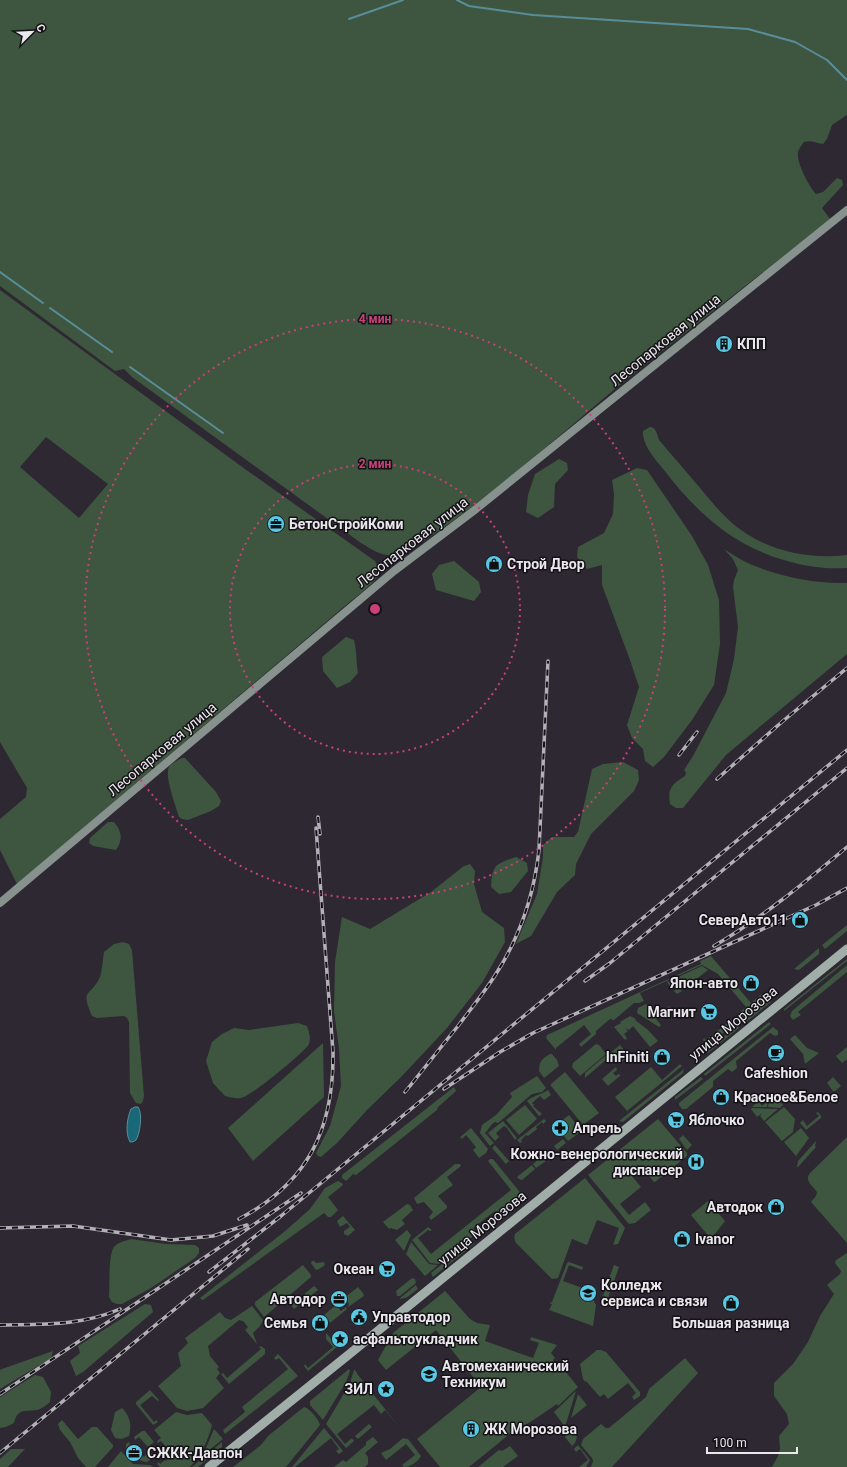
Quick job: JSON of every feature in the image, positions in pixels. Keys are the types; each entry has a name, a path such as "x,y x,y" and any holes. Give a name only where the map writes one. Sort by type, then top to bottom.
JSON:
{"main road":[{"name":"улица Морозова","path":"209,1467 847,949"}],"street":[{"name":"Лесопарковая улица","path":"0,903 394,571 476,510 847,210"}],"green space":[{"path":"0,0 847,0 847,115 832,125 827,139 823,144 811,141 804,142 798,154 802,170 816,194 823,192 837,178 842,180 843,185 822,208 830,219 616,388 483,498 411,549 400,554 386,555 361,543 132,377 124,369 115,371 0,286"},
{"path":"0,290 245,469 375,561 379,573 374,581 364,590 17,884 0,850 0,819 26,797 27,788 0,742","holes":["46,437 108,484 79,518 20,467"]},
{"path":"650,427 655,430 659,440 717,507 740,530 758,541 795,553 821,556 847,555 847,568 814,567 780,559 763,553 732,537 704,514 690,500 670,478 650,452 643,436 643,431"},
{"path":"559,459 567,463 568,470 555,484 554,507 538,518 526,512 528,495 535,474"},
{"path":"637,468 647,470 692,536 708,565 719,600 720,644 714,685 692,720 664,757 653,767 645,761 643,749 632,738 627,725 639,687 602,585 602,565 587,569 577,557 578,547 604,533 613,514 614,494 612,480"},
{"path":"724,549 750,564 773,573 810,581 847,583 847,654 726,755 683,808 676,808 670,804 670,790 674,784 685,776 686,773 684,770 726,693 734,659 738,627 733,587 738,570 733,559"},
{"path":"454,561 479,582 481,592 474,601 436,590 432,574 439,565"},
{"path":"346,637 354,640 358,673 350,682 337,688 323,671 322,657"},
{"path":"182,758 185,758 216,792 221,801 219,806 211,811 188,820 179,817 168,777 169,767"},
{"path":"623,762 638,770 639,780 634,791 591,834 576,864 575,875 557,892 531,936 516,944 537,894 543,857 543,845 552,837 574,837 578,832 592,769 603,764"},
{"path":"108,822 114,822 120,832 121,839 116,850 93,846 89,843 90,838"},
{"path":"516,857 527,863 528,871 511,892 499,894 491,887 492,874 496,866"},
{"path":"470,864 475,871 474,884 482,912 504,928 505,942 482,983 447,1028 337,1143 321,1157 318,1156 316,1153 330,1126 341,1086 339,1049 334,1011 335,962 342,917 370,929 431,892 464,866"},
{"path":"847,925 847,931 825,949 822,945"},
{"path":"123,942 129,944 132,950 144,1096 141,1104 136,1103 130,1093 129,1022 127,1018 124,1016 97,1018 92,1016 87,1001 88,994 100,977 104,952 114,944"},
{"path":"819,948 819,954 799,970 794,969"},
{"path":"711,956 751,1003 762,994 766,997 740,1020 737,1017 738,1014 746,1007 718,974 702,965 640,993 644,1001 634,1003 614,1020 610,1019 581,1047 579,1044 591,1034 584,1025 556,1048 556,1050 546,1038 547,1035 701,964 700,961"},
{"path":"847,959 847,961 784,1011 784,1009"},
{"path":"847,965 847,972 798,1012 801,1015 793,1020 790,1016 792,1011"},
{"path":"702,966 708,970 682,990 678,985 676,978"},
{"path":"675,978 677,985 682,991 677,994 674,991 676,989 673,986 671,988 667,982"},
{"path":"769,1000 771,1002 745,1023 741,1022"},
{"path":"646,1004 657,1016 669,1006 672,1008 666,1013 664,1012 656,1019 661,1025 659,1027 637,1013 638,1008"},
{"path":"630,1016 636,1019 629,1025 635,1020 648,1030 658,1041 650,1047 633,1026 629,1030 625,1028 628,1031 624,1034 627,1038 625,1040 614,1027"},
{"path":"731,1020 736,1022 708,1046 703,1040 704,1038 706,1040"},
{"path":"769,1022 771,1024 705,1076 704,1074"},
{"path":"298,1023 307,1026 310,1037 309,1044 265,1083 246,1096 241,1098 233,1098 225,1096 213,1083 206,1061 212,1042 222,1034 234,1028 249,1030"},
{"path":"738,1025 739,1028 708,1053 705,1052"},
{"path":"773,1027 778,1031 778,1035 775,1036 770,1033 736,1061 737,1068 732,1072 728,1069 713,1081 713,1087 686,1109 682,1109 679,1103"},
{"path":"795,1035 807,1048 819,1053 805,1064 803,1054 790,1039"},
{"path":"323,1043 324,1097 253,1161 228,1128"},
{"path":"596,1044 599,1045 606,1054 580,1076 572,1067 573,1063"},
{"path":"620,1045 629,1056 619,1064 610,1053"},
{"path":"847,1047 847,1059 842,1063 836,1056"},
{"path":"552,1054 557,1060 559,1066 544,1078 539,1071 540,1063"},
{"path":"605,1056 608,1058 585,1078 585,1073"},
{"path":"680,1064 682,1066 627,1111 615,1097 651,1067 662,1080"},
{"path":"616,1067 617,1070 613,1073 616,1076 618,1074 621,1075 608,1086 602,1079"},
{"path":"684,1069 683,1073 623,1122 619,1121"},
{"path":"565,1072 599,1113 583,1125 551,1086 551,1084"},
{"path":"537,1076 546,1088 542,1092 532,1094 498,1123 495,1122 492,1124 485,1133 494,1143 490,1146 480,1133 482,1125 496,1115 512,1097 510,1093"},
{"path":"701,1077 703,1079 675,1100 675,1097"},
{"path":"833,1077 841,1086 835,1091 833,1091 827,1083"},
{"path":"454,1087 456,1091 438,1107 437,1110 356,1175 353,1174 346,1181 342,1178 342,1175"},
{"path":"548,1090 551,1095 544,1100 540,1096 532,1103 534,1105 533,1106 542,1114 539,1116 527,1101 532,1097"},
{"path":"774,1095 783,1105 780,1108 768,1107 769,1100"},
{"path":"758,1101 762,1106 768,1101 767,1107 752,1107"},
{"path":"525,1105 537,1119 519,1135 506,1120"},
{"path":"784,1107 795,1119 793,1132 782,1141 765,1122"},
{"path":"751,1109 778,1109 764,1121 760,1116 762,1113 757,1117"},
{"path":"818,1112 821,1118 806,1130 800,1123 803,1120 807,1126 819,1116 816,1113"},
{"path":"569,1115 580,1129 579,1133 568,1141 560,1131 566,1127 561,1121"},
{"path":"544,1119 546,1121 543,1124 542,1122 536,1127 537,1129 528,1136 526,1135 521,1140 522,1142 520,1143 517,1140"},
{"path":"658,1119 687,1153 687,1156 655,1182 638,1165 630,1172 641,1187 620,1204 629,1215 645,1202 651,1210 635,1223 629,1224 588,1175"},
{"path":"503,1121 517,1138 515,1140 504,1126 496,1133 499,1137 495,1141 488,1133"},
{"path":"471,1128 488,1149 486,1153 479,1158 473,1150 476,1147 466,1135 462,1139 460,1137"},
{"path":"801,1128 809,1138 796,1156 784,1142"},
{"path":"683,1135 692,1145 687,1150 679,1139"},
{"path":"847,1137 847,1243 811,1202 816,1196 817,1192 810,1183 808,1176"},
{"path":"563,1139 566,1143 557,1150 554,1146"},
{"path":"816,1141 816,1147 797,1167 798,1161"},
{"path":"495,1145 509,1161 506,1164 492,1148"},
{"path":"542,1156 546,1161 536,1168 533,1164"},
{"path":"493,1159 523,1196 499,1216 495,1211 473,1228 477,1233 439,1264 430,1263 412,1240 428,1227 432,1230 428,1230 418,1238 431,1254 511,1190 488,1161"},
{"path":"455,1164 460,1164 461,1166 447,1177 453,1185 438,1196 447,1208 431,1220 429,1217 433,1212 424,1202 417,1204 414,1198"},
{"path":"532,1165 535,1169 522,1180 517,1177"},
{"path":"585,1178 625,1228 618,1244 613,1245 619,1228 597,1220 587,1245 572,1239 558,1278 552,1279 516,1243 514,1238 515,1234"},
{"path":"338,1181 343,1185 328,1197 338,1210 331,1217 328,1217 324,1213 203,1300 200,1298 284,1232 310,1209 325,1188"},
{"path":"708,1201 725,1221 711,1239 691,1215"},
{"path":"407,1204 410,1205 413,1210 402,1220 405,1224 397,1230 391,1228 389,1229 383,1222"},
{"path":"343,1216 355,1230 348,1236 344,1234 344,1231 350,1227 347,1223 340,1227 337,1221"},
{"path":"407,1230 411,1235 404,1251 395,1240"},
{"path":"131,1239 166,1244 195,1245 199,1248 199,1253 195,1258 151,1288 122,1304 117,1304 112,1302 109,1297 112,1251 116,1245"},
{"path":"472,1240 474,1244 433,1277 431,1273"},
{"path":"411,1242 429,1264 438,1265 425,1276 406,1254"},
{"path":"847,1253 847,1467 772,1467 780,1449 779,1436 789,1424 787,1414 774,1396 774,1383 793,1364 808,1342 820,1316 834,1294 827,1285 840,1274 841,1271 835,1263 836,1260"},
{"path":"312,1261 316,1263 324,1262 325,1265 316,1270 311,1263"},
{"path":"569,1262 583,1267 582,1270 569,1265 563,1281 588,1290 596,1305 593,1326 549,1310 552,1304 549,1303 552,1302 567,1263"},
{"path":"303,1265 311,1277 264,1317 255,1305 255,1302"},
{"path":"614,1265 619,1267 608,1298 603,1296"},
{"path":"412,1278 415,1279 416,1283 400,1296 397,1296 396,1291"},
{"path":"416,1285 418,1289 406,1298 399,1299"},
{"path":"314,1286 318,1290 294,1309 291,1305"},
{"path":"358,1287 364,1296 348,1307 349,1304 344,1298"},
{"path":"445,1291 470,1319 477,1323 490,1325 485,1341 533,1358 539,1343 530,1340 531,1337 557,1345 551,1353 555,1358 553,1360 563,1372 565,1371 578,1387 558,1406 557,1404 532,1421 512,1432 469,1467 440,1467 417,1439 481,1387 436,1330 386,1370 378,1360 393,1333"},
{"path":"145,1304 151,1305 153,1312 83,1372 76,1376 70,1361 80,1353 78,1346"},
{"path":"336,1305 341,1311 346,1307 347,1309 330,1323 324,1315"},
{"path":"252,1306 263,1320 260,1326 253,1333 257,1344 245,1330 248,1327 243,1321 239,1320 208,1346 210,1356 219,1367 217,1369 220,1373 216,1378 224,1388 203,1408 187,1411 177,1408 158,1386 181,1366 178,1353 188,1343 185,1338 220,1312 225,1318 231,1320"},
{"path":"326,1333 337,1347 308,1371 304,1366 305,1364 308,1368 333,1347 326,1339"},
{"path":"261,1346 265,1349 265,1354 229,1384 221,1374 223,1373 227,1378 261,1349 259,1347"},
{"path":"597,1350 606,1352 640,1392 640,1396 634,1400 632,1397 636,1393 628,1383 608,1399 604,1394 600,1397 586,1381 585,1382 580,1364"},
{"path":"53,1351 51,1358 0,1389 0,1370"},
{"path":"278,1354 298,1376 225,1434 223,1430 245,1412 242,1407 288,1369 279,1358 276,1360 274,1358"},
{"path":"685,1358 698,1373 612,1467 591,1467 593,1461 592,1458 581,1445 583,1439 601,1424 606,1428 609,1428 646,1397 649,1389"},
{"path":"349,1369 350,1371 346,1382 323,1420 310,1405 310,1401"},
{"path":"354,1370 400,1428 385,1410 381,1414 374,1405 337,1434 345,1444 352,1438 354,1441 346,1448 326,1424 350,1383"},
{"path":"35,1375 43,1377 51,1392 50,1402 39,1409 20,1412 14,1423 0,1428 0,1397"},
{"path":"150,1390 159,1400 158,1401 152,1396 140,1405 154,1422 156,1420 158,1422 153,1425 136,1404 136,1402"},
{"path":"576,1391 565,1427 554,1412"},
{"path":"578,1394 587,1405 571,1418"},
{"path":"304,1407 314,1414 320,1425 286,1467 233,1467 261,1445 268,1436"},
{"path":"122,1408 129,1417 130,1428 129,1436 122,1439 115,1438 111,1430 115,1412"},
{"path":"176,1412 187,1415 202,1413 212,1425 201,1453 190,1467 160,1467 157,1464 159,1462 160,1464 165,1460 166,1461 172,1454 161,1441 158,1443 157,1441 161,1438 154,1430"},
{"path":"62,1420 78,1439 92,1427 97,1427 113,1445 113,1447 95,1467 86,1467 78,1458 70,1442 60,1430 58,1424"},
{"path":"369,1424 372,1427 358,1439 355,1436"},
{"path":"569,1426 577,1437 572,1446 565,1437"},
{"path":"324,1428 343,1451 339,1454 336,1451 339,1449 331,1438 295,1467 292,1467"},
{"path":"214,1429 223,1439 203,1455"},
{"path":"142,1431 145,1431 154,1442 148,1447 139,1437 135,1440 134,1437"},
{"path":"373,1437 378,1442 365,1453 368,1457 368,1464 365,1467 334,1467 343,1460 346,1462"},
{"path":"403,1438 408,1439 421,1456 414,1464 404,1467 402,1465 415,1455 406,1444 386,1460 381,1453 390,1449"},
{"path":"129,1442 130,1444 127,1447 136,1458 126,1447 126,1444"},
{"path":"222,1442 222,1447 198,1467 192,1467"},
{"path":"578,1445 590,1460 586,1467 579,1467 588,1460 580,1449 576,1452 574,1449"},
{"path":"510,1446 518,1456 503,1467 478,1467 499,1450 502,1451"},
{"path":"11,1449 25,1449 8,1467 0,1467 0,1459"},
{"path":"121,1451 133,1464 150,1465 153,1467 108,1467"},
{"path":"149,1451 154,1457 147,1462 139,1459 143,1456 144,1457"}],"water":[{"path":"138,1107 140,1110 140,1129 136,1140 130,1142 127,1134 128,1117 131,1109"}],"waterway":[{"path":"349,19 403,0"},
{"path":"457,0 469,6 533,15 748,29 795,42 827,60 847,80"},
{"path":"0,272 43,303"},
{"path":"50,308 112,352"},
{"path":"130,367 223,433"}],"railway":[{"path":"405,1092 458,1026 490,983 511,947 524,916 537,867 539,850 548,661"},
{"path":"717,779 783,721 847,668"},
{"path":"679,755 697,732"},
{"path":"209,1272 281,1216 847,750"},
{"path":"585,981 610,963 847,768"},
{"path":"318,817 320,834"},
{"path":"239,1219 263,1205 283,1189 299,1171 312,1151 322,1129 328,1106 332,1080 333,1052 316,828"},
{"path":"714,946 766,912 847,847"},
{"path":"444,1089 500,1052 533,1033 816,905 847,888"},
{"path":"0,1394 301,1193"},
{"path":"0,1228 73,1226 171,1240 213,1236 247,1225"},
{"path":"0,1453 248,1249"},
{"path":"0,1325 61,1323 91,1319 120,1309"}],"place":[{"name":"КПП","path":"724,344"},
{"name":"БетонСтройКоми","path":"276,524"},
{"name":"Строй Двор","path":"494,564"},
{"name":"СеверАвто11","path":"800,920"},
{"name":"Япон-авто","path":"751,983"},
{"name":"Магнит","path":"709,1012"},
{"name":"Cafeshion","path":"776,1053"},
{"name":"InFiniti","path":"662,1057"},
{"name":"Красное&Белое","path":"721,1097"},
{"name":"Яблочко","path":"676,1120"},
{"name":"Апрель","path":"560,1128"},
{"name":"Кожно-венерологический диспансер","path":"696,1162"},
{"name":"Автодок","path":"776,1207"},
{"name":"Ivanor","path":"682,1239"},
{"name":"Океан","path":"387,1269"},
{"name":"Колледж сервиса и связи","path":"588,1293"},
{"name":"Автодор","path":"339,1299"},
{"name":"Большая разница","path":"731,1303"},
{"name":"Управтодор","path":"359,1317"},
{"name":"Семья","path":"320,1323"},
{"name":"асфальтоукладчик","path":"340,1339"},
{"name":"Автомеханический Техникум","path":"429,1374"},
{"name":"ЗИЛ","path":"386,1389"},
{"name":"ЖК Морозова","path":"471,1429"},
{"name":"СЖКК-Давпон","path":"134,1453"}]}
